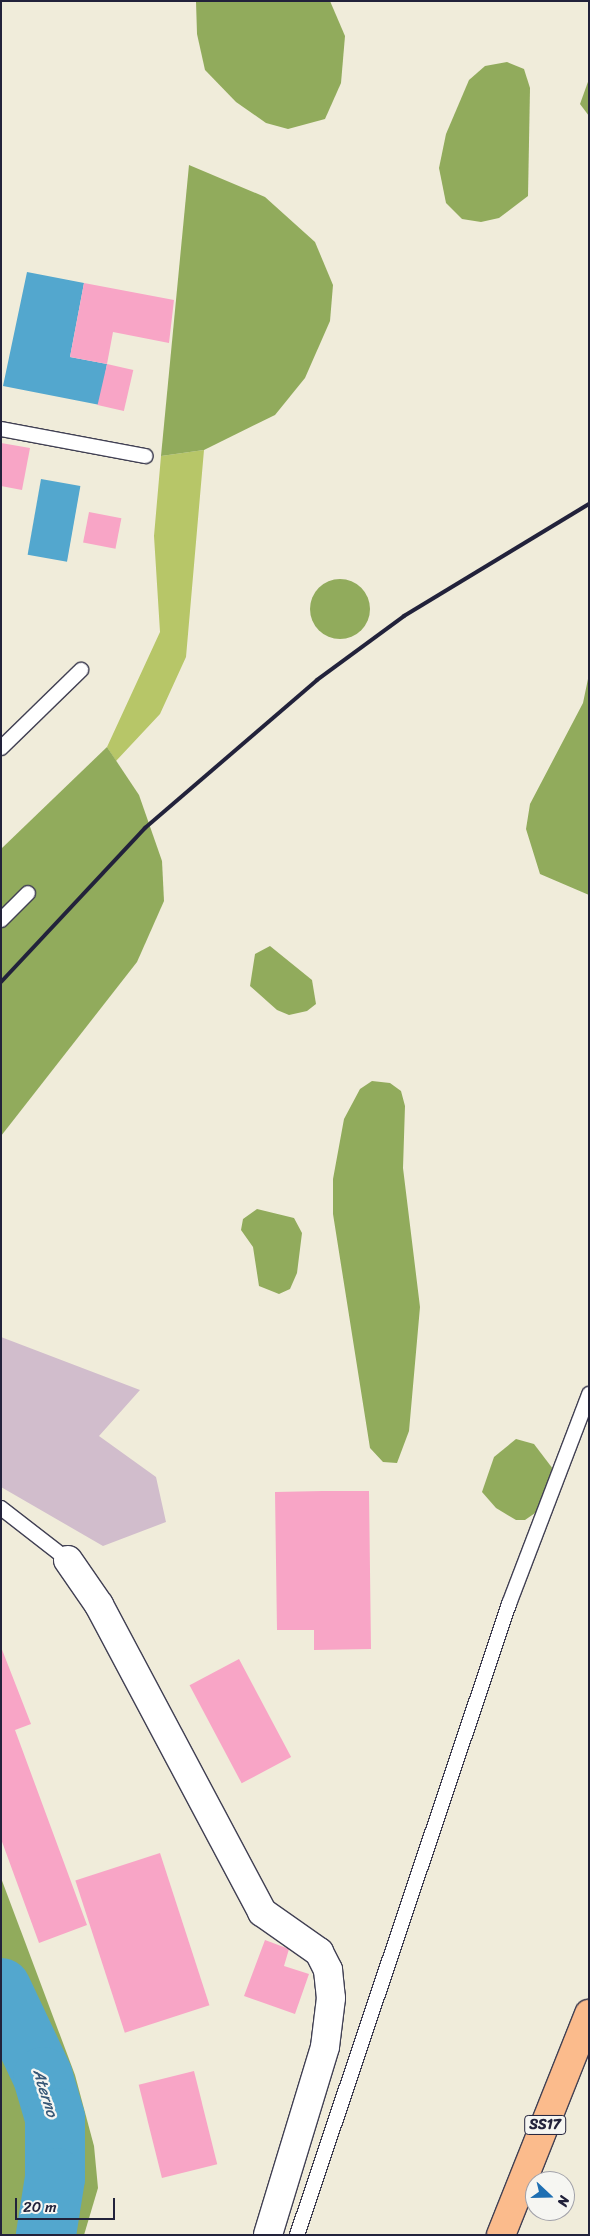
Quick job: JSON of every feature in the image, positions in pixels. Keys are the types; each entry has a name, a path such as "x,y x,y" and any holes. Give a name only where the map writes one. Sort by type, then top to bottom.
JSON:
{"main road":[{"name":"SS17","path":"501,2235 589,2014"}],"street":[{"path":"68,1560 98,1605 262,1912 319,1952 328,1970 331,1998 325,2047 268,2235"}],"lane":[{"path":"1,429 145,456"},
{"path":"1,748 81,670"},
{"path":"1,920 28,893"},
{"path":"297,2235 509,1604 589,1394"},
{"path":"1,1508 36,1530 68,1560"}],"shaded area":[{"path":"1,1337 140,1390 99,1436 156,1477 166,1522 103,1546 1,1487"}],"green space":[{"path":"196,1 330,1 345,36 341,83 325,119 288,129 266,123 236,102 205,70 197,34"},
{"path":"507,62 524,69 530,88 528,196 499,218 481,222 462,219 446,203 439,168 446,134 469,80 485,66"},
{"path":"589,79 589,116 580,104"},
{"path":"189,165 265,197 315,242 333,285 330,321 305,378 275,415 204,450 161,456"},
{"path":"204,450 186,657 160,714 116,761 107,747 160,632 154,536 161,456"},
{"path":"340,579 356,584 361,588 365,593 370,609 365,625 361,630 356,634 340,639 324,634 319,630 315,625 310,609 315,593 319,588 324,584"},
{"path":"589,674 589,895 540,874 526,829 530,804 583,703"},
{"path":"107,747 139,795 162,861 164,901 137,962 1,1136 1,849"},
{"path":"270,946 312,980 316,1004 307,1011 289,1015 277,1010 250,986 255,954"},
{"path":"372,1081 390,1083 401,1091 405,1106 403,1168 420,1307 409,1431 397,1463 383,1462 370,1448 333,1214 333,1179 344,1119 360,1089"},
{"path":"257,1209 294,1218 302,1233 297,1273 290,1289 279,1294 259,1286 253,1247 241,1230 243,1219"},
{"path":"516,1439 534,1444 553,1469 550,1488 538,1511 525,1520 516,1520 496,1508 482,1492 494,1457"},
{"path":"1,1878 75,2075 94,2146 98,2188 84,2235 1,2234"}],"water":[{"path":"27,272 84,283 70,357 107,364 100,405 3,386"},
{"path":"41,479 80,486 67,562 28,555"}],"building":[{"path":"84,283 174,300 169,343 113,332 107,364 70,357"},
{"path":"107,364 133,370 124,411 98,405"},
{"path":"1,443 30,448 22,490 1,486"},
{"path":"89,512 121,518 115,549 83,542"},
{"path":"369,1491 371,1649 314,1650 314,1630 277,1630 275,1492"},
{"path":"1,1647 31,1724 15,1730 87,1925 39,1943 1,1839"},
{"path":"239,1659 291,1757 242,1783 190,1685"},
{"path":"160,1853 209,2005 125,2033 75,1881"},
{"path":"265,1940 289,1949 284,1966 309,1974 295,2014 244,1996"},
{"path":"194,2071 217,2164 162,2178 139,2085"}],"waterway":[{"name":"Aterno","path":"1,1988 43,2077 55,2118 55,2178 46,2235"}],"railway":[{"path":"1,982 145,828 317,680 404,616 589,504"}]}
